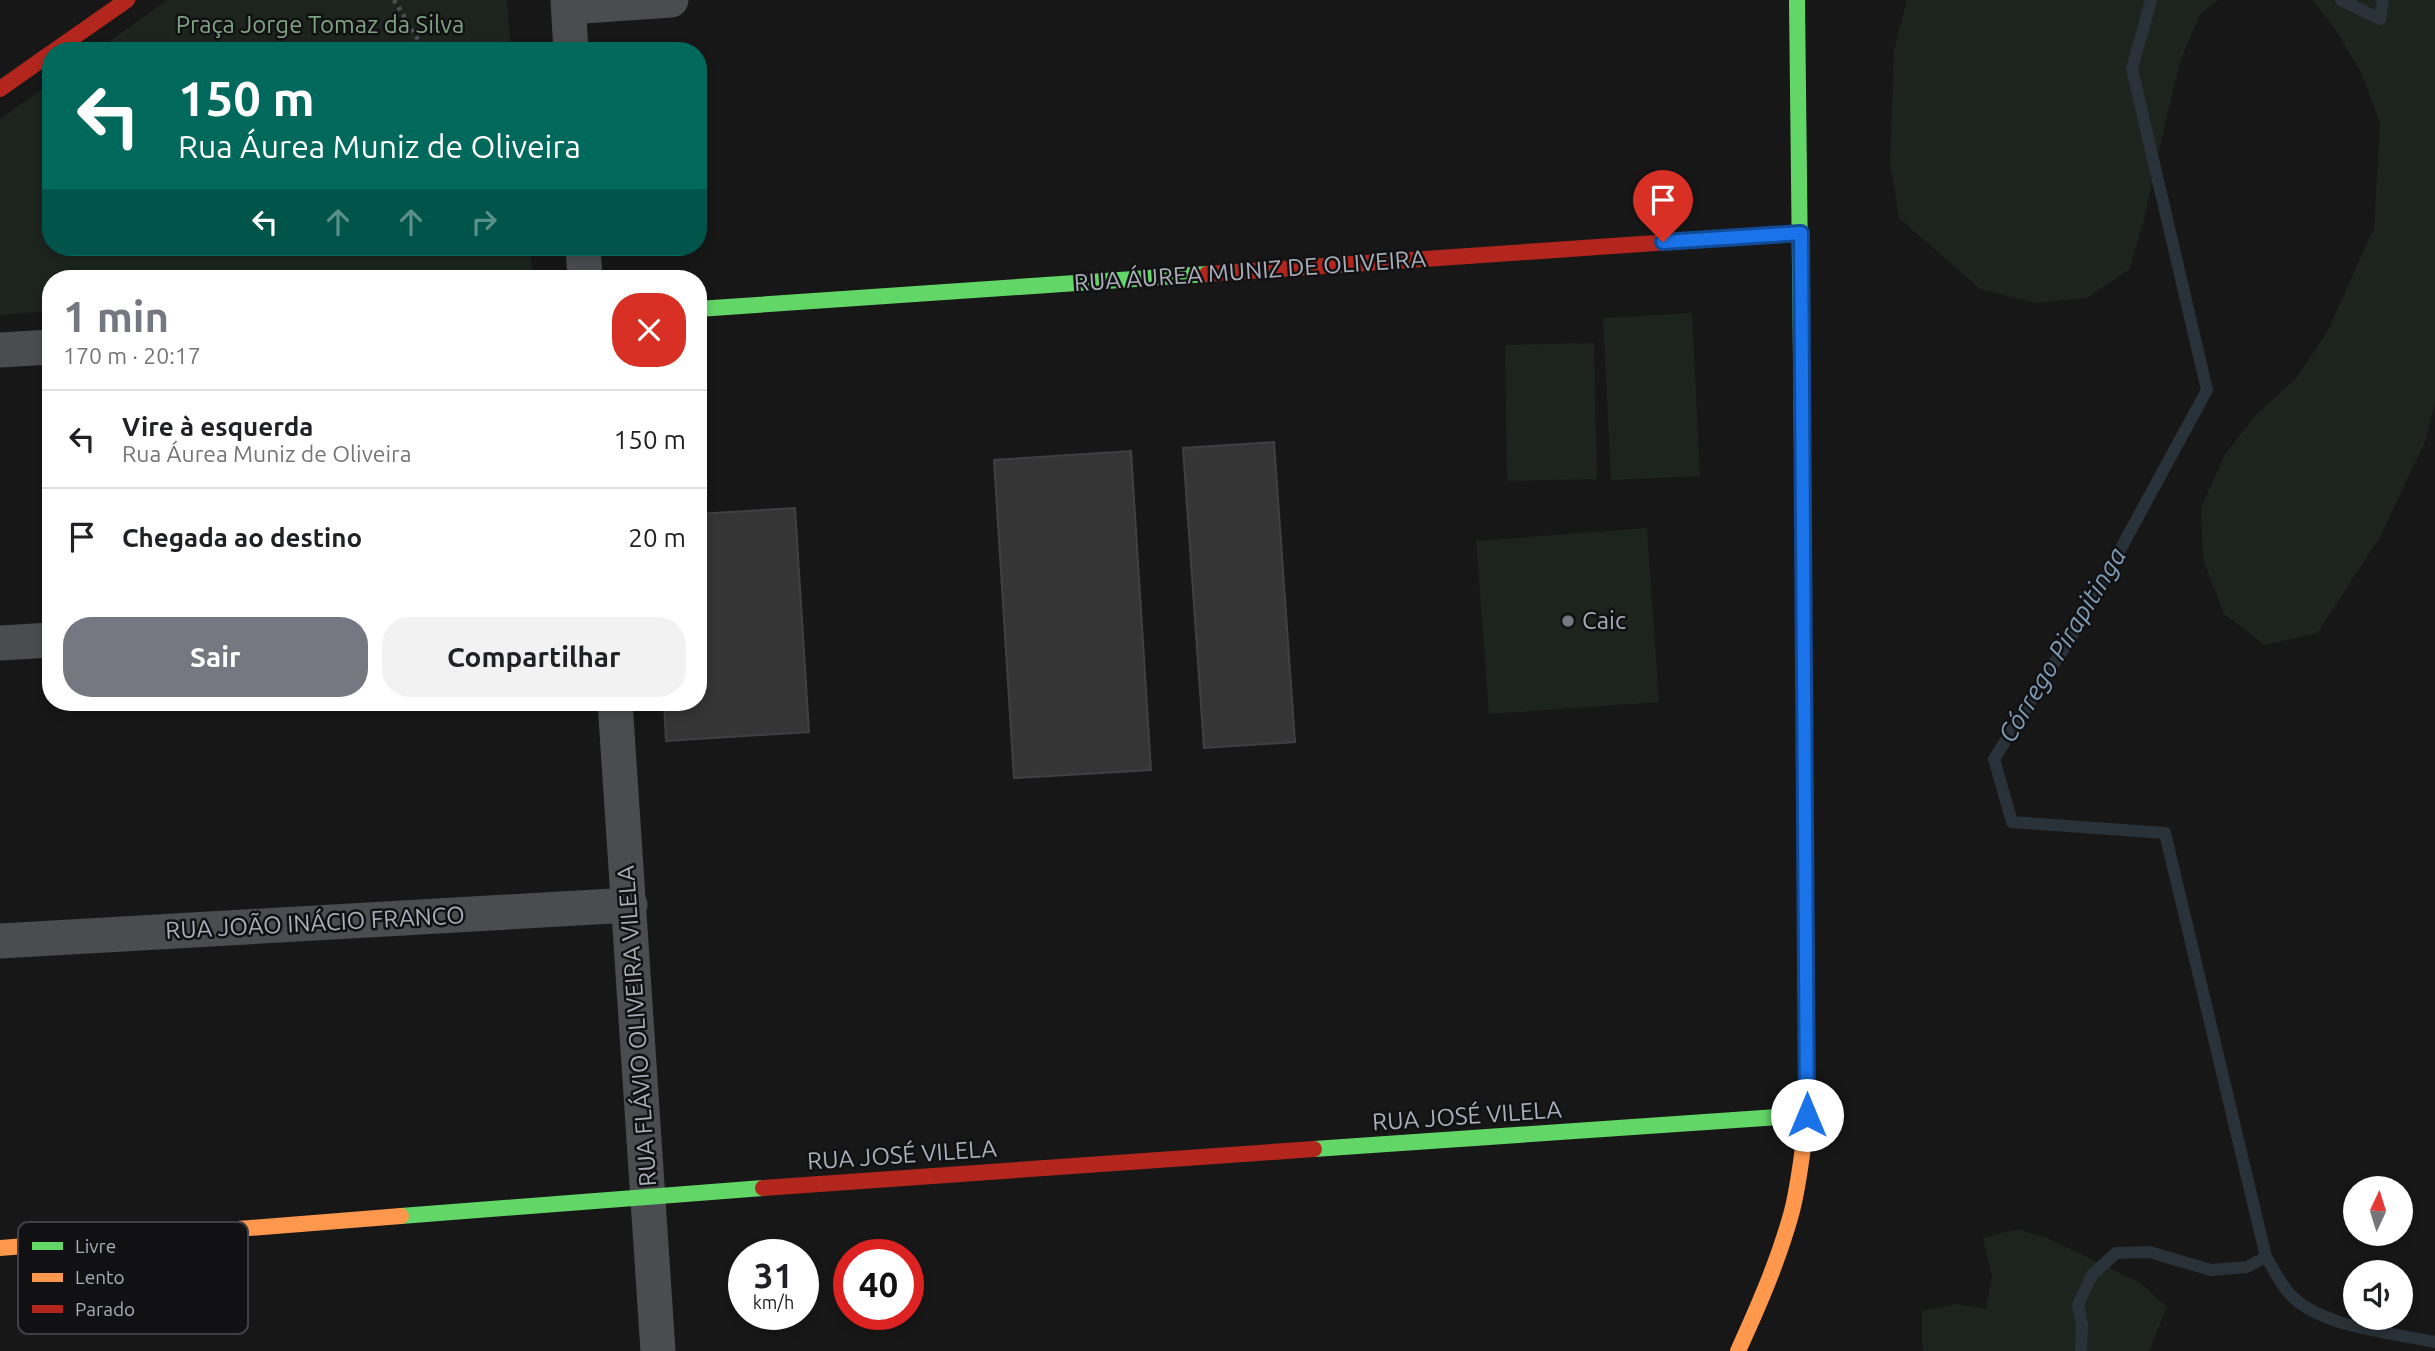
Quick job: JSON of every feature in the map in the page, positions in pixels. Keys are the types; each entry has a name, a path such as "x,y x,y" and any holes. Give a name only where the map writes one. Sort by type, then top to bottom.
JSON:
{"street":[{"path":"67,42 127,0"},
{"path":"570,42 568,3 671,0"},
{"path":"1738,1351 1762,1299 1789,1221 1801,1167 1807,1115 1797,0"},
{"path":"0,89 42,60"},
{"name":"RUA ÁUREA MUNIZ DE OLIVEIRA","path":"707,308 1801,233"},
{"path":"0,350 42,348"},
{"path":"0,643 42,641"},
{"name":"RUA FLÁVIO OLIVEIRA VILELA","path":"616,711 658,1351"},
{"name":"RUA JOÃO INÁCIO FRANCO","path":"0,941 630,905"},
{"name":"RUA JOSÉ VILELA","path":"248,1228 648,1196 1807,1115"},
{"name":"RUA JOSÉ VILELA","path":"0,1248 18,1247"}],"path":[{"path":"394,0 420,42"}],"green space":[{"name":"Praça Jorge Tomaz da Silva","path":"167,0 507,0 510,42 109,42"},
{"path":"1907,0 2218,0 2200,14 2180,62 2145,216 2129,270 2086,298 2035,303 1980,289 1899,218 1890,162 1894,50"},
{"path":"2312,0 2435,0 2435,403 2425,442 2379,539 2317,633 2265,645 2224,614 2203,559 2201,508 2225,454 2255,416 2298,376 2328,330 2374,228 2380,123 2362,74 2333,26"},
{"path":"42,89 42,256 531,256 532,270 42,270 42,312 0,315 0,119"},
{"path":"1692,313 1700,476 1611,480 1603,318"},
{"path":"1594,343 1597,479 1507,481 1505,345"},
{"name":"Caic","path":"1647,528 1659,702 1489,714 1476,541"},
{"path":"2018,1229 2049,1239 2141,1283 2167,1307 2149,1351 1924,1351 1922,1311 1956,1304 1986,1309 1992,1276 1983,1238"}],"building":[{"path":"1274,442 1295,742 1204,748 1183,448"},
{"path":"1131,451 1151,770 1014,778 994,460"},
{"path":"795,508 809,732 666,741 664,711 707,711 707,513"}],"waterway":[{"name":"Córrego Pirapitinga","path":"2151,0 2132,69 2207,390 2083,618 1994,759 2012,822 2165,833 2266,1257 2289,1293 2318,1314 2357,1327 2435,1342"},
{"name":"Córrego Pirapitinga","path":"2341,0 2380,19 2383,0"},
{"path":"2081,1351 2082,1325 2078,1305 2092,1275 2116,1253 2149,1252 2211,1270 2247,1267 2266,1257"}],"traffic: fast":[{"path":"1797,0 1802,445"},
{"path":"707,308 1207,274"},
{"path":"1314,1149 1807,1115"},
{"path":"401,1216 763,1188"}],"traffic: slow":[{"path":"1738,1351 1768,1282 1787,1229 1803,1151 1807,1115 1805,828"},
{"path":"248,1228 401,1216"},
{"path":"0,1248 18,1247"}],"traffic: jam":[{"path":"67,42 127,0"},
{"path":"0,89 42,59"},
{"path":"1207,274 1801,233"},
{"path":"1802,445 1805,828"},
{"path":"763,1188 1314,1149"}],"place":[{"name":"Caic","path":"1568,621"}],"route":[{"path":"1663,242 1801,233 1807,1115"}]}
